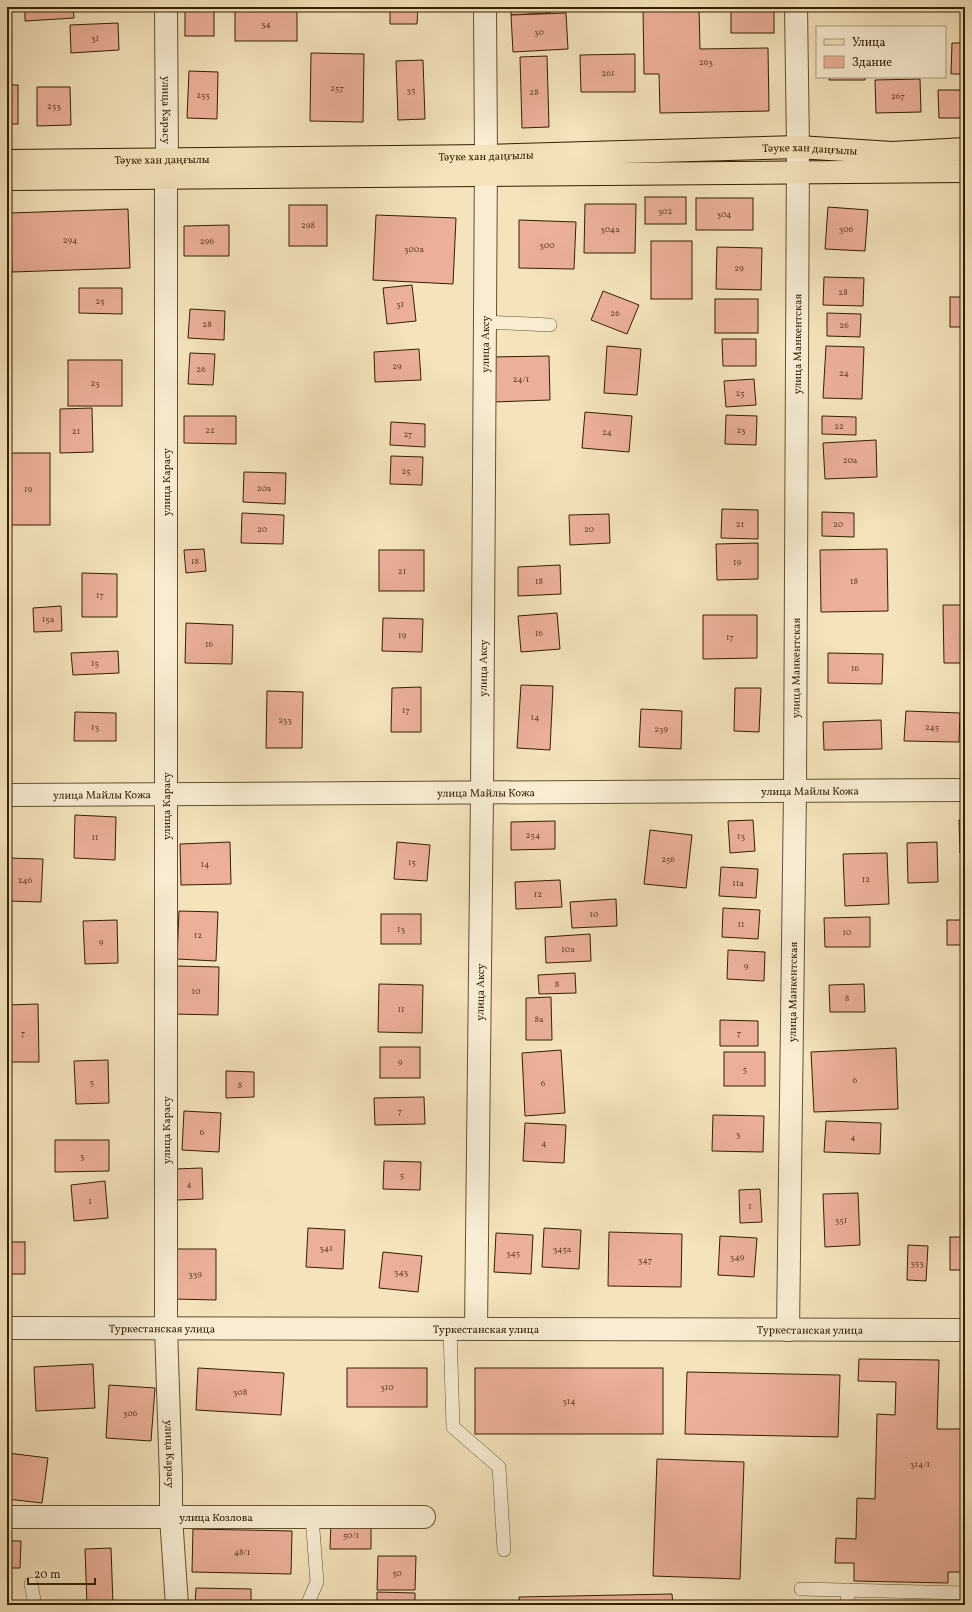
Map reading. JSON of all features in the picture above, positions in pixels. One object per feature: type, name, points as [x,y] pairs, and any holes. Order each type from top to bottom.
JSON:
[{"type":"main road","name":"Тәуке хан даңғылы","points":[[486,165],[798,147],[892,153],[965,149]]},
{"type":"main road","name":"Тәуке хан даңғылы","points":[[7,161],[167,168],[486,165],[798,172],[965,171]]},
{"type":"main road","name":"Тәуке хан даңғылы","points":[[7,179],[167,168]]},
{"type":"street","name":"улица Карасу","points":[[166,7],[166,1328],[171,1517],[177,1605]]},
{"type":"street","name":"улица Аксу","points":[[476,1329],[482,792],[486,165],[485,7]]},
{"type":"street","name":"улица Манкентская","points":[[788,1330],[795,791],[798,172],[796,7]]},
{"type":"street","name":"улица Майлы Кожа","points":[[7,795],[965,790]]},
{"type":"street","name":"Туркестанская улица","points":[[7,1328],[965,1330]]},
{"type":"street","name":"улица Козлова","points":[[7,1517],[424,1517]]},
{"type":"lane","points":[[485,322],[550,325]]},
{"type":"lane","points":[[450,1329],[453,1427],[499,1467],[504,1550]]},
{"type":"lane","points":[[307,1605],[317,1582],[312,1517]]},
{"type":"lane","points":[[31,1584],[35,1605]]},
{"type":"lane","points":[[801,1589],[965,1593]]},
{"type":"lane","points":[[847,1605],[848,1590]]},
{"type":"building","points":[[25,7],[73,7],[74,18],[25,21]]},
{"type":"building","points":[[185,7],[214,7],[214,36],[185,36]]},
{"type":"building","points":[[235,7],[297,7],[297,41],[235,41]]},
{"type":"building","points":[[390,7],[418,7],[417,24],[390,24]]},
{"type":"building","points":[[511,7],[550,7],[550,13],[511,15]]},
{"type":"building","points":[[643,7],[699,7],[700,49],[768,48],[769,111],[660,113],[659,74],[644,74]]},
{"type":"building","points":[[731,7],[774,7],[774,33],[731,33]]},
{"type":"building","points":[[566,13],[568,49],[513,52],[511,15]]},
{"type":"building","points":[[118,23],[119,50],[71,53],[70,25]]},
{"type":"building","points":[[952,43],[965,43],[965,74],[951,74]]},
{"type":"building","points":[[311,53],[364,54],[363,122],[310,121]]},
{"type":"building","points":[[635,54],[635,92],[581,92],[580,55]]},
{"type":"building","points":[[547,56],[549,127],[522,128],[520,57]]},
{"type":"building","points":[[423,60],[425,119],[398,120],[396,61]]},
{"type":"building","points":[[189,71],[218,72],[217,119],[187,118]]},
{"type":"building","points":[[830,78],[865,78],[865,80],[829,80]]},
{"type":"building","points":[[920,79],[921,112],[876,113],[875,80]]},
{"type":"building","points":[[7,85],[18,85],[18,124],[7,124]]},
{"type":"building","points":[[37,87],[70,87],[71,125],[37,126]]},
{"type":"building","points":[[938,90],[965,90],[965,118],[939,118]]},
{"type":"building","points":[[645,197],[686,197],[686,224],[645,224]]},
{"type":"building","points":[[696,198],[753,198],[753,230],[696,230]]},
{"type":"building","points":[[585,204],[636,204],[635,253],[584,253]]},
{"type":"building","points":[[289,205],[327,205],[327,246],[289,246]]},
{"type":"building","points":[[828,207],[868,210],[865,251],[825,249]]},
{"type":"building","points":[[128,209],[130,268],[12,272],[10,213]]},
{"type":"building","points":[[376,215],[456,218],[453,284],[373,280]]},
{"type":"building","points":[[519,220],[576,222],[574,269],[519,268]]},
{"type":"building","points":[[229,225],[229,256],[184,256],[184,226]]},
{"type":"building","points":[[651,241],[692,241],[692,299],[651,299]]},
{"type":"building","points":[[717,247],[762,248],[761,290],[716,289]]},
{"type":"building","points":[[824,277],[864,278],[863,306],[823,305]]},
{"type":"building","points":[[412,285],[416,321],[387,324],[383,288]]},
{"type":"building","points":[[79,288],[122,288],[122,314],[79,313]]},
{"type":"building","points":[[603,291],[639,305],[627,334],[591,320]]},
{"type":"building","points":[[950,297],[965,297],[965,327],[950,327]]},
{"type":"building","points":[[715,299],[758,299],[758,333],[715,333]]},
{"type":"building","points":[[190,309],[225,311],[224,340],[188,338]]},
{"type":"building","points":[[827,313],[861,314],[860,337],[827,336]]},
{"type":"building","points":[[722,339],[756,339],[756,366],[723,366]]},
{"type":"building","points":[[607,346],[641,349],[637,395],[604,393]]},
{"type":"building","points":[[826,346],[864,347],[862,399],[823,398]]},
{"type":"building","points":[[419,349],[421,380],[375,382],[374,352]]},
{"type":"building","points":[[190,353],[215,354],[213,385],[188,384]]},
{"type":"building","points":[[549,356],[550,400],[493,402],[492,357]]},
{"type":"building","points":[[68,360],[122,360],[122,406],[68,406]]},
{"type":"building","points":[[754,379],[756,405],[726,407],[724,381]]},
{"type":"building","points":[[92,408],[93,452],[60,453],[60,409]]},
{"type":"building","points":[[585,412],[632,416],[629,452],[582,448]]},
{"type":"building","points":[[726,415],[757,416],[756,445],[725,444]]},
{"type":"building","points":[[184,416],[236,416],[236,444],[184,443]]},
{"type":"building","points":[[822,416],[856,417],[856,435],[822,434]]},
{"type":"building","points":[[391,422],[425,424],[425,447],[390,445]]},
{"type":"building","points":[[876,440],[877,477],[825,479],[823,443]]},
{"type":"building","points":[[7,453],[50,453],[50,525],[7,525]]},
{"type":"building","points":[[391,456],[423,457],[422,485],[390,484]]},
{"type":"building","points":[[244,472],[286,473],[285,504],[243,502]]},
{"type":"building","points":[[722,509],[758,510],[758,539],[721,538]]},
{"type":"building","points":[[822,512],[854,513],[854,537],[822,536]]},
{"type":"building","points":[[242,513],[284,515],[283,544],[241,543]]},
{"type":"building","points":[[609,514],[610,543],[570,545],[569,515]]},
{"type":"building","points":[[758,543],[758,579],[717,580],[716,544]]},
{"type":"building","points":[[204,549],[206,571],[186,573],[184,550]]},
{"type":"building","points":[[887,549],[888,611],[821,612],[820,550]]},
{"type":"building","points":[[379,550],[424,550],[424,591],[379,591]]},
{"type":"building","points":[[560,565],[561,594],[518,596],[518,567]]},
{"type":"building","points":[[82,573],[117,574],[117,617],[82,617]]},
{"type":"building","points":[[943,605],[965,605],[965,663],[944,663]]},
{"type":"building","points":[[61,606],[62,631],[34,632],[33,608]]},
{"type":"building","points":[[557,613],[560,649],[521,652],[518,616]]},
{"type":"building","points":[[703,615],[757,615],[757,658],[703,659]]},
{"type":"building","points":[[383,618],[423,619],[422,652],[382,651]]},
{"type":"building","points":[[186,623],[233,625],[232,664],[185,663]]},
{"type":"building","points":[[118,651],[119,673],[73,675],[71,653]]},
{"type":"building","points":[[828,653],[883,654],[882,684],[828,683]]},
{"type":"building","points":[[521,685],[553,686],[550,750],[517,748]]},
{"type":"building","points":[[421,687],[421,732],[391,732],[392,688]]},
{"type":"building","points":[[735,688],[761,688],[759,732],[734,731]]},
{"type":"building","points":[[267,691],[303,692],[302,748],[266,748]]},
{"type":"building","points":[[641,709],[682,711],[681,749],[639,747]]},
{"type":"building","points":[[906,711],[960,713],[959,742],[904,741]]},
{"type":"building","points":[[75,712],[116,713],[116,741],[74,741]]},
{"type":"building","points":[[881,720],[882,749],[824,750],[823,722]]},
{"type":"building","points":[[75,815],[116,817],[115,860],[74,858]]},
{"type":"building","points":[[753,820],[755,851],[730,853],[728,821]]},
{"type":"building","points":[[959,820],[965,820],[965,853],[960,853]]},
{"type":"building","points":[[555,821],[555,849],[511,850],[511,822]]},
{"type":"building","points":[[650,830],[692,835],[686,888],[644,884]]},
{"type":"building","points":[[230,842],[231,884],[181,885],[180,844]]},
{"type":"building","points":[[397,842],[430,845],[427,881],[394,879]]},
{"type":"building","points":[[937,842],[938,882],[908,883],[907,843]]},
{"type":"building","points":[[887,853],[889,904],[845,906],[843,854]]},
{"type":"building","points":[[7,858],[43,859],[41,902],[7,901]]},
{"type":"building","points":[[721,867],[758,869],[756,898],[719,896]]},
{"type":"building","points":[[560,880],[562,907],[516,909],[515,882]]},
{"type":"building","points":[[616,899],[617,926],[572,928],[570,902]]},
{"type":"building","points":[[723,908],[760,910],[758,939],[722,937]]},
{"type":"building","points":[[179,911],[218,912],[216,961],[177,959]]},
{"type":"building","points":[[381,914],[421,914],[421,944],[381,944]]},
{"type":"building","points":[[870,917],[870,947],[825,947],[824,918]]},
{"type":"building","points":[[117,920],[118,963],[85,964],[83,921]]},
{"type":"building","points":[[947,920],[965,920],[965,945],[947,945]]},
{"type":"building","points":[[590,934],[591,961],[546,963],[545,937]]},
{"type":"building","points":[[728,950],[765,952],[764,981],[727,979]]},
{"type":"building","points":[[175,966],[219,967],[218,1015],[174,1014]]},
{"type":"building","points":[[575,973],[576,993],[539,994],[538,975]]},
{"type":"building","points":[[379,984],[423,985],[422,1033],[378,1032]]},
{"type":"building","points":[[864,984],[865,1012],[830,1012],[829,985]]},
{"type":"building","points":[[551,997],[552,1040],[526,1040],[526,998]]},
{"type":"building","points":[[38,1004],[39,1062],[7,1062],[7,1005]]},
{"type":"building","points":[[720,1020],[758,1021],[758,1046],[720,1046]]},
{"type":"building","points":[[380,1047],[420,1047],[420,1078],[380,1078]]},
{"type":"building","points":[[896,1048],[898,1109],[814,1112],[811,1052]]},
{"type":"building","points":[[561,1050],[565,1113],[525,1116],[522,1053]]},
{"type":"building","points":[[724,1052],[765,1052],[765,1086],[724,1086]]},
{"type":"building","points":[[108,1060],[109,1103],[76,1104],[74,1061]]},
{"type":"building","points":[[226,1071],[254,1072],[254,1097],[226,1098]]},
{"type":"building","points":[[424,1097],[425,1124],[375,1125],[374,1098]]},
{"type":"building","points":[[184,1111],[221,1113],[219,1152],[182,1150]]},
{"type":"building","points":[[713,1115],[764,1116],[763,1152],[712,1151]]},
{"type":"building","points":[[826,1121],[881,1123],[880,1154],[824,1152]]},
{"type":"building","points":[[525,1123],[566,1125],[564,1163],[523,1161]]},
{"type":"building","points":[[55,1140],[109,1140],[109,1171],[55,1172]]},
{"type":"building","points":[[384,1161],[421,1162],[420,1190],[383,1189]]},
{"type":"building","points":[[202,1168],[203,1199],[176,1200],[175,1169]]},
{"type":"building","points":[[105,1181],[108,1218],[74,1221],[71,1185]]},
{"type":"building","points":[[760,1189],[762,1222],[740,1223],[739,1190]]},
{"type":"building","points":[[858,1193],[860,1245],[825,1247],[823,1194]]},
{"type":"building","points":[[308,1228],[345,1230],[343,1269],[306,1267]]},
{"type":"building","points":[[544,1228],[581,1230],[579,1269],[542,1267]]},
{"type":"building","points":[[609,1232],[682,1234],[681,1287],[608,1286]]},
{"type":"building","points":[[496,1233],[533,1235],[531,1274],[494,1272]]},
{"type":"building","points":[[720,1236],[757,1238],[754,1277],[718,1275]]},
{"type":"building","points":[[950,1237],[965,1237],[965,1270],[950,1270]]},
{"type":"building","points":[[7,1242],[25,1242],[25,1274],[7,1274]]},
{"type":"building","points":[[908,1245],[928,1246],[926,1281],[907,1280]]},
{"type":"building","points":[[175,1249],[216,1249],[216,1300],[174,1299]]},
{"type":"building","points":[[383,1252],[422,1256],[418,1292],[379,1288]]},
{"type":"building","points":[[859,1359],[939,1360],[937,1429],[965,1429],[965,1572],[948,1572],[948,1583],[854,1581],[854,1563],[835,1563],[836,1538],[856,1539],[857,1498],[875,1499],[877,1414],[895,1415],[896,1382],[858,1381]]},
{"type":"building","points":[[93,1364],[95,1408],[36,1411],[34,1367]]},
{"type":"building","points":[[198,1368],[284,1373],[281,1415],[196,1410]]},
{"type":"building","points":[[347,1368],[427,1368],[427,1407],[347,1407]]},
{"type":"building","points":[[475,1368],[663,1368],[663,1434],[475,1434]]},
{"type":"building","points":[[687,1372],[840,1375],[838,1437],[685,1434]]},
{"type":"building","points":[[109,1385],[155,1388],[151,1441],[106,1438]]},
{"type":"building","points":[[8,1453],[48,1458],[42,1503],[7,1499]]},
{"type":"building","points":[[657,1459],[744,1462],[740,1579],[653,1576]]},
{"type":"building","points":[[331,1522],[371,1522],[371,1549],[330,1549]]},
{"type":"building","points":[[193,1529],[292,1531],[291,1574],[192,1572]]},
{"type":"building","points":[[7,1541],[21,1541],[20,1568],[7,1568]]},
{"type":"building","points":[[111,1548],[113,1605],[87,1605],[85,1549]]},
{"type":"building","points":[[378,1556],[416,1556],[415,1590],[377,1590]]},
{"type":"building","points":[[196,1588],[251,1589],[251,1605],[195,1605]]},
{"type":"building","points":[[377,1592],[415,1593],[415,1605],[377,1605]]},
{"type":"building","points":[[672,1594],[673,1605],[520,1605],[519,1597]]}]
